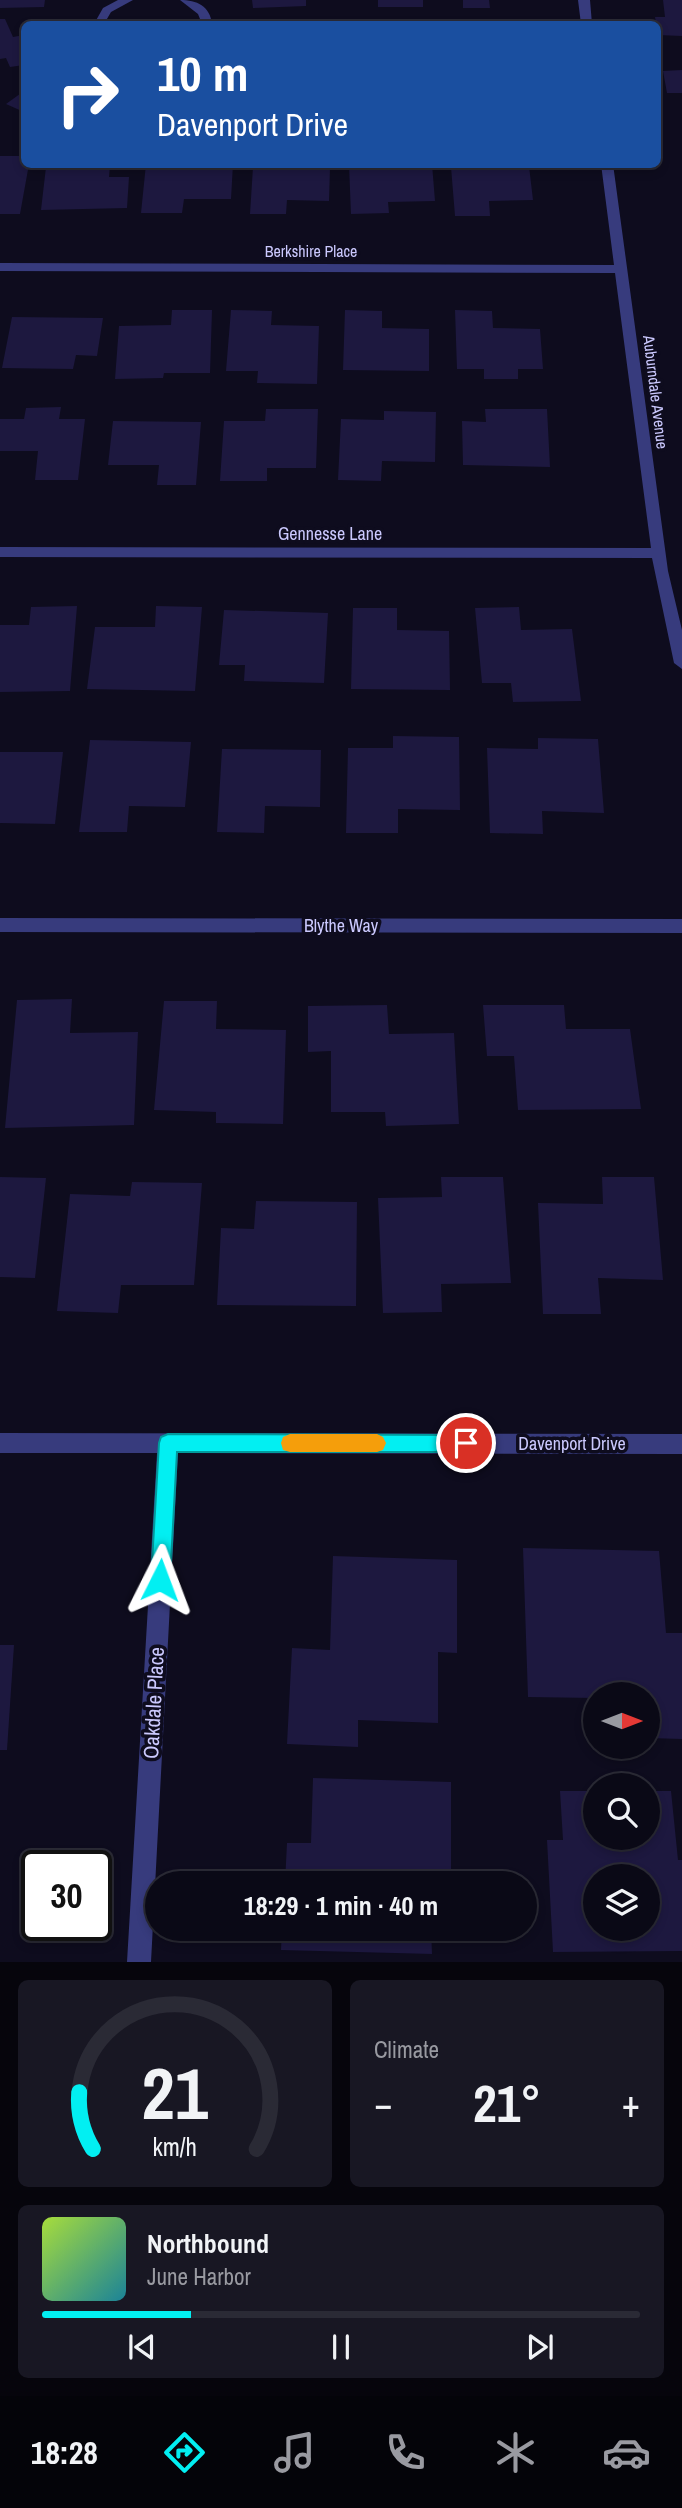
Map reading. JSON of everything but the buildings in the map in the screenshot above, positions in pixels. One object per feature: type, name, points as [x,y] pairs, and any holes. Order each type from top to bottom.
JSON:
[{"type":"street","points":[[101,21],[107,10],[127,0]]},
{"type":"street","points":[[186,0],[199,7],[207,16],[207,21]]},
{"type":"street","points":[[584,0],[587,21]]},
{"type":"street","name":"Auburndale Avenue","points":[[608,168],[659,553],[682,663]]},
{"type":"street","name":"Berkshire Place","points":[[0,267],[622,269]]},
{"type":"street","name":"Gennesse Lane","points":[[0,552],[659,553]]},
{"type":"street","name":"Blythe Way","points":[[0,925],[682,926]]},
{"type":"street","name":"Davenport Drive","points":[[0,1443],[682,1444]]},
{"type":"street","name":"Oakdale Place","points":[[139,1962],[168,1443]]},
{"type":"slow traffic","points":[[290,1443],[377,1443]]},
{"type":"route","points":[[160,1580],[168,1443],[466,1443]]}]
